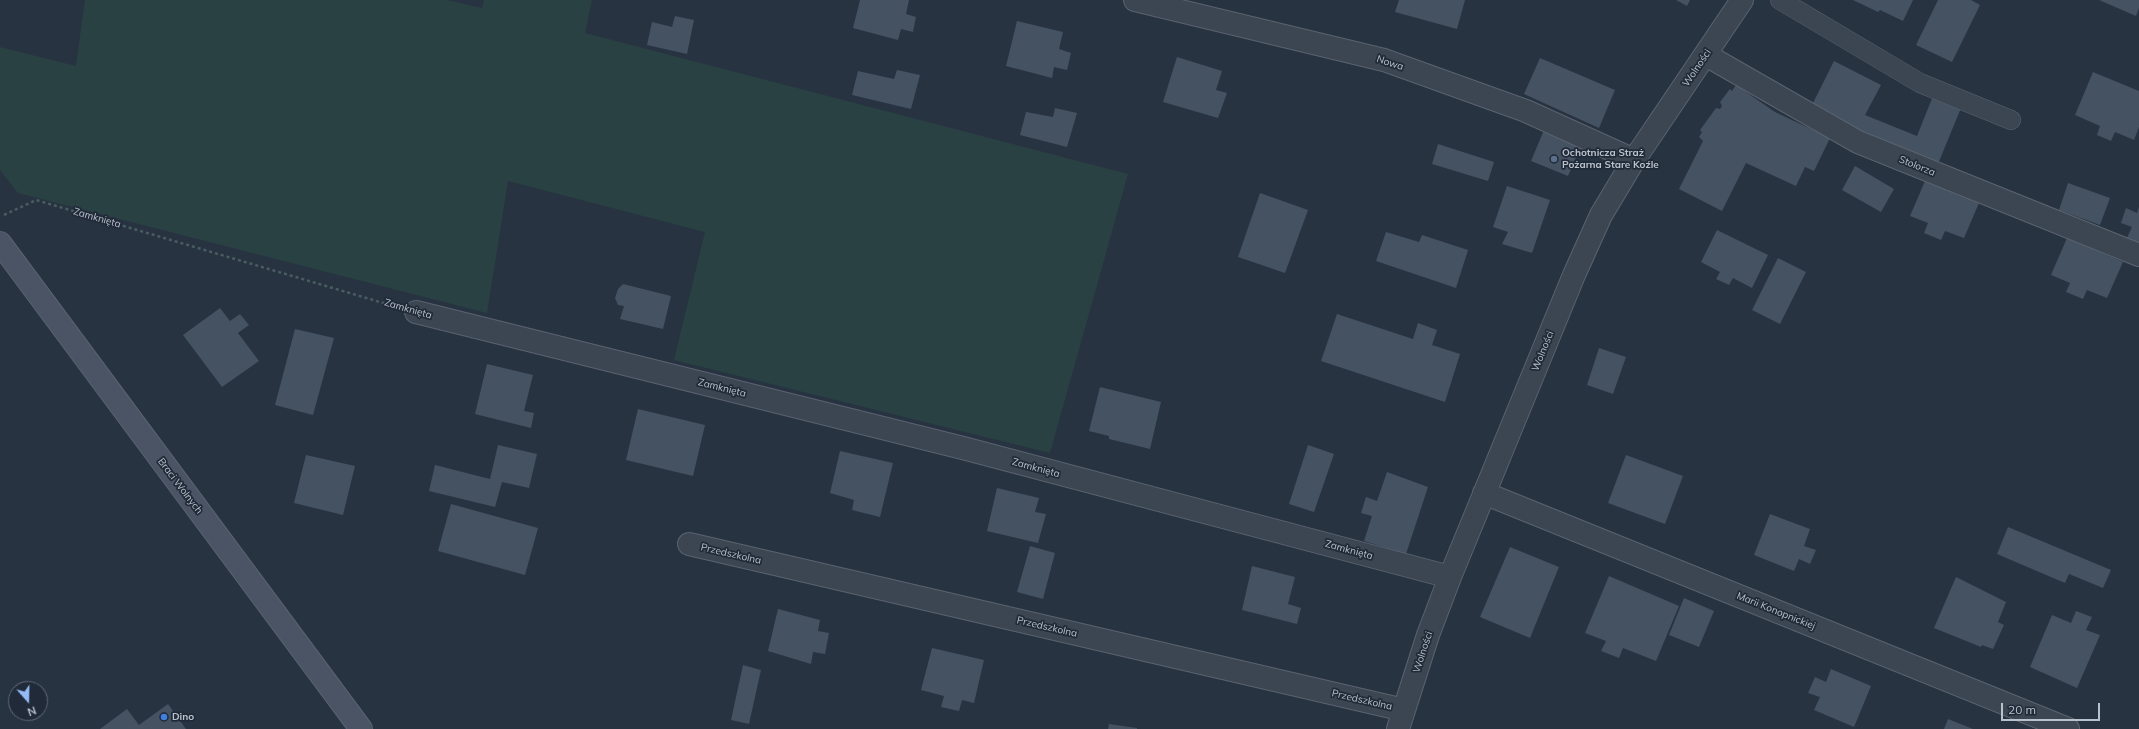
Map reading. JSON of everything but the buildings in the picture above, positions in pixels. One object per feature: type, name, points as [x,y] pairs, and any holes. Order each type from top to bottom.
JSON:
[{"type":"main road","name":"Braci Wolnych","points":[[0,243],[361,729]]},
{"type":"street","name":"Nowa","points":[[1135,0],[1384,60],[1526,111],[1634,160]]},
{"type":"street","name":"Wolności","points":[[1401,719],[1428,635],[1450,577],[1574,275],[1601,215],[1634,160],[1742,0]]},
{"type":"street","name":"Stolorza","points":[[1706,55],[1858,142],[2139,255]]},
{"type":"street","name":"Zamknięta","points":[[416,312],[963,448],[1450,577]]},
{"type":"street","name":"Marii Konopnickiej","points":[[1484,493],[2068,729]]},
{"type":"street","name":"Przedszkolna","points":[[689,544],[1401,719]]},
{"type":"lane","points":[[1780,0],[1920,83],[2011,120]]},
{"type":"path","name":"Zamknięta","points":[[0,218],[7,212],[36,200],[416,312]]},
{"type":"green space","points":[[85,0],[447,0],[482,8],[484,0],[592,0],[585,33],[1128,174],[1050,453],[674,360],[705,232],[508,181],[487,313],[18,193],[0,170],[0,47],[76,66]]},
{"type":"place","name":"Ochotnicza Straż Pożarna Stare Koźle","points":[[1554,159]]},
{"type":"place","name":"Dino","points":[[164,717]]}]
